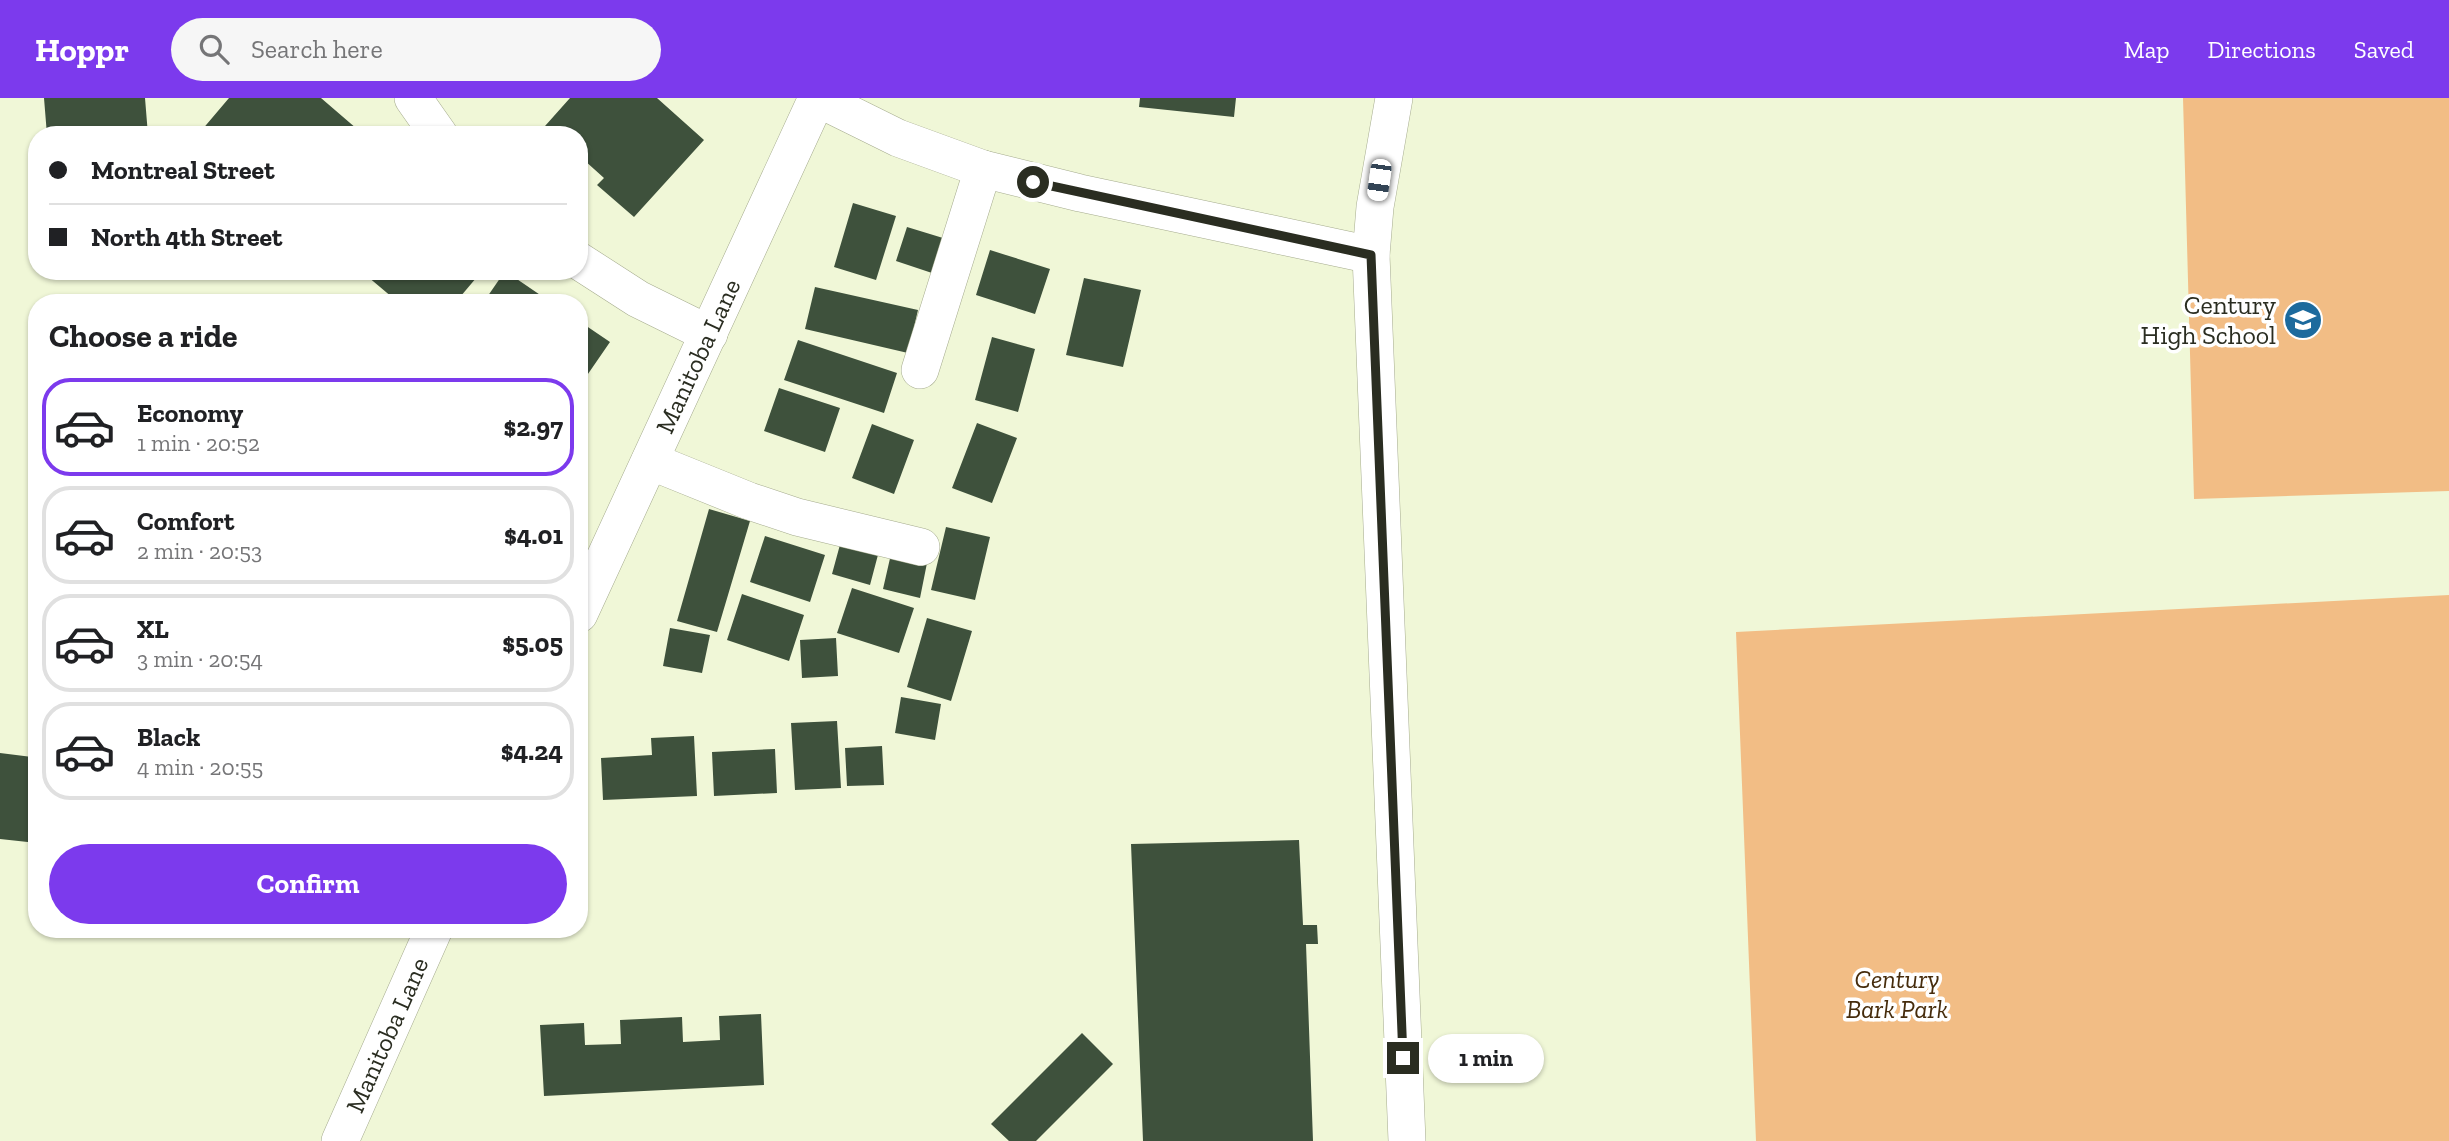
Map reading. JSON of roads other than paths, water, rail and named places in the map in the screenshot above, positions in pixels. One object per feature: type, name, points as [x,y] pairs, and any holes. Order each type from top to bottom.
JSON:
[{"type":"street","points":[[413,98],[433,126]]},
{"type":"street","points":[[817,98],[898,138],[983,169],[1080,193],[1371,255]]},
{"type":"street","name":"Manitoba Lane","points":[[588,595],[817,98]]},
{"type":"street","points":[[1394,98],[1379,180],[1371,255],[1406,1141]]},
{"type":"street","points":[[920,370],[983,169]]},
{"type":"street","points":[[588,267],[638,299],[709,334]]},
{"type":"street","points":[[650,461],[749,501],[797,517],[921,547]]},
{"type":"street","name":"Manitoba Lane","points":[[340,1141],[430,938]]},
{"type":"place","name":"Century High School","points":[[2303,320]]},
{"type":"park label","name":"Century Bark Park","points":[[1897,994]]}]
